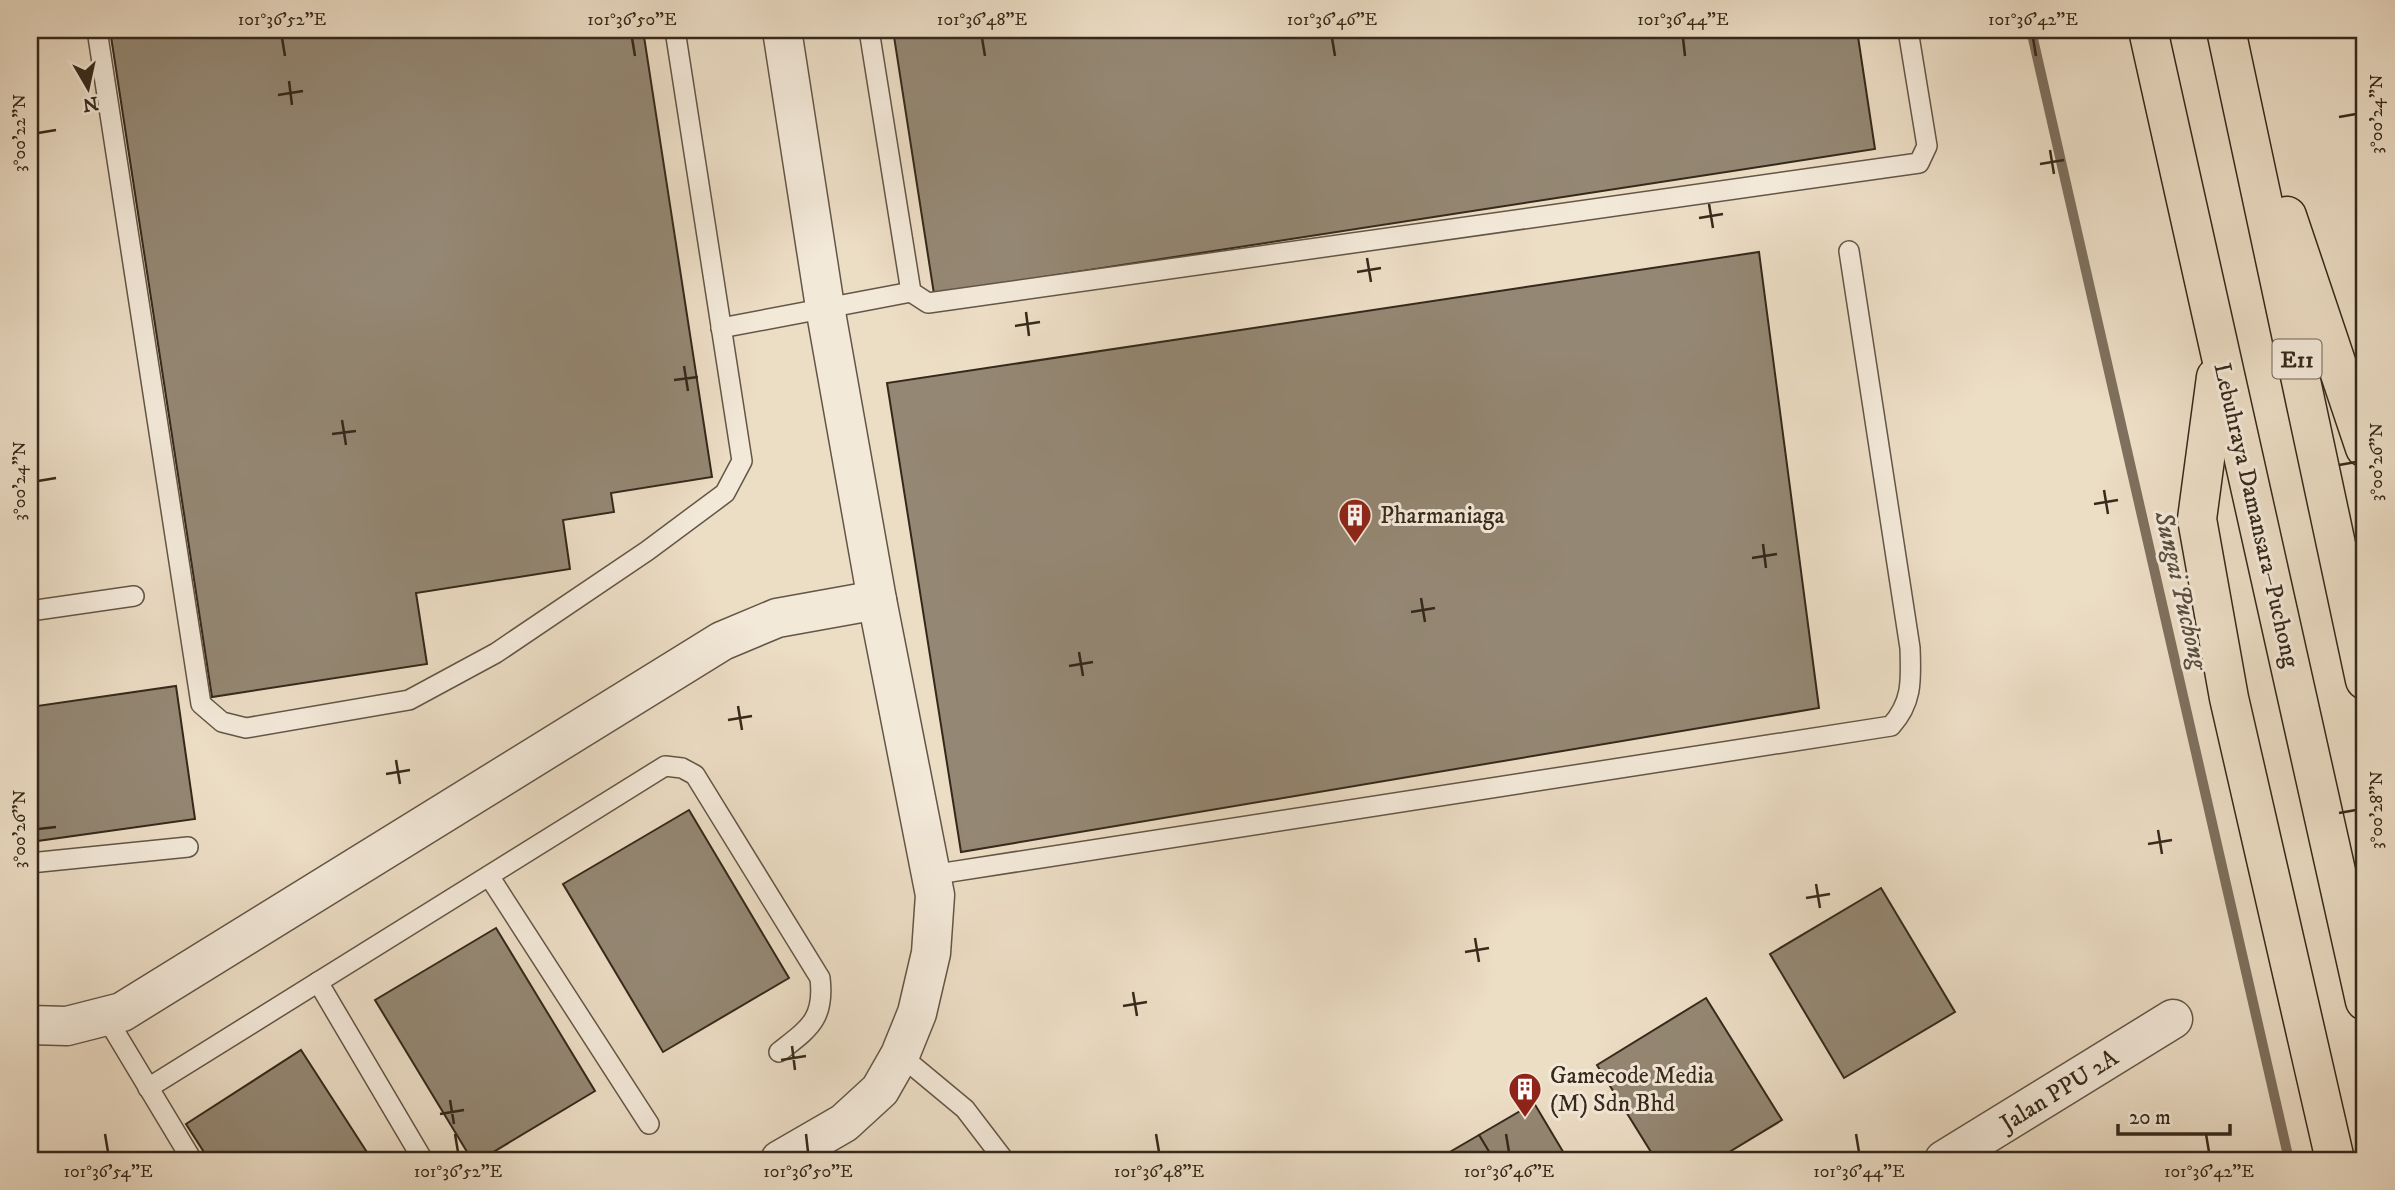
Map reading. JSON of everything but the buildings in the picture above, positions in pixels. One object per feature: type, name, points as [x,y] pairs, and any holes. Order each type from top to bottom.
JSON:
[{"type":"highway","name":"Lebuhraya Damansara–Puchong","points":[[2148,30],[2365,1000]]},
{"type":"highway","points":[[2227,34],[2365,448]]},
{"type":"highway","name":"E11","points":[[2227,34],[2365,680]]},
{"type":"highway","points":[[2220,351],[2197,519],[2229,698],[2335,1160]]},
{"type":"street","points":[[780,1160],[844,1123],[880,1090],[900,1055],[917,1013],[931,953],[935,895],[877,600],[825,307],[782,30]]},
{"type":"street","points":[[30,1025],[67,1026],[122,1012],[204,964],[722,641],[777,618],[877,600]]},
{"type":"street","name":"Jalan PPU 2A","points":[[1944,1160],[2173,1019]]},
{"type":"lane","points":[[97,30],[201,704],[222,722],[246,728],[409,700],[495,653],[647,551],[725,494],[742,461],[675,30]]},
{"type":"lane","points":[[869,30],[911,292]]},
{"type":"lane","points":[[721,328],[911,292],[928,303],[1919,163],[1927,146],[1908,30]]},
{"type":"lane","points":[[932,874],[1891,726],[1903,713],[1909,697],[1910,648],[1849,251]]},
{"type":"lane","points":[[30,611],[134,596]]},
{"type":"lane","points":[[148,1088],[665,766],[682,768],[695,775],[820,978],[822,993],[812,1026],[779,1052]]},
{"type":"lane","points":[[30,863],[188,847]]},
{"type":"lane","points":[[489,876],[649,1124]]},
{"type":"lane","points":[[318,982],[424,1160]]},
{"type":"lane","points":[[106,1017],[192,1160]]},
{"type":"lane","points":[[900,1055],[965,1109],[1004,1160]]},
{"type":"waterway","name":"Sungai Puchong","points":[[2031,30],[2289,1160]]},
{"type":"place","name":"Pharmaniaga","points":[[1355,545]]},
{"type":"place","name":"Gamecode Media (M) Sdn Bhd","points":[[1525,1119]]}]
